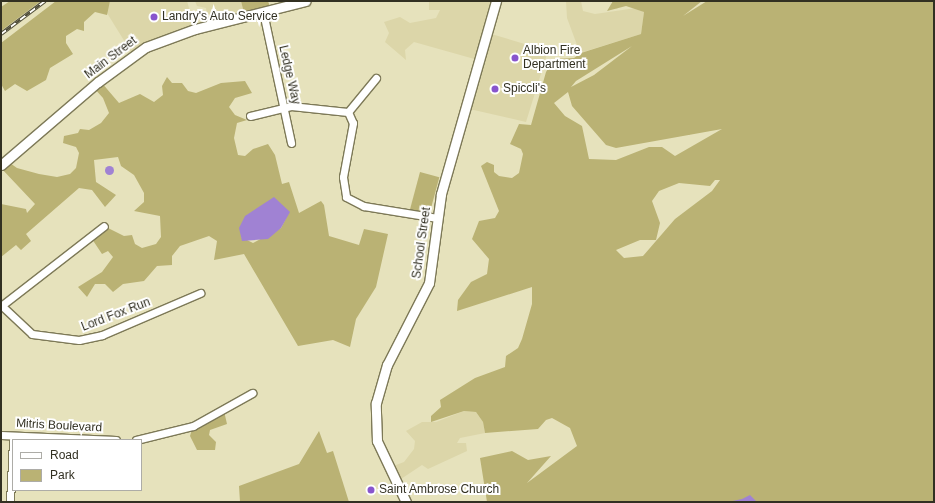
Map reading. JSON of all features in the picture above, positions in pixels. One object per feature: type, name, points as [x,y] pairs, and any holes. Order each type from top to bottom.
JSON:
[{"type":"street","name":"Main Street","points":[[1,165],[98,82],[146,47],[177,34],[306,1]]},
{"type":"street","name":"School Street","points":[[406,502],[377,441],[376,403],[387,365],[428,287],[437,218],[496,1]]},
{"type":"street","name":"Ledge Way","points":[[263,12],[286,106],[291,142]]},
{"type":"street","points":[[348,112],[376,78]]},
{"type":"street","points":[[250,116],[286,106],[321,106],[348,112]]},
{"type":"street","points":[[348,112],[353,123],[343,177],[346,197],[364,206],[437,218]]},
{"type":"street","points":[[1,306],[104,226]]},
{"type":"street","name":"Lord Fox Run","points":[[1,306],[32,334],[78,340],[102,335],[200,293]]},
{"type":"street","points":[[140,439],[193,426],[252,393]]},
{"type":"street","name":"Mitris Boulevard","points":[[1,435],[13,439]]},
{"type":"street","points":[[10,502],[12,460]]},
{"type":"shaded area","points":[[106,1],[187,1],[195,29],[133,55],[102,5]]},
{"type":"shaded area","points":[[195,1],[241,1],[245,17],[208,25],[206,8],[197,6]]},
{"type":"shaded area","points":[[429,1],[496,1],[488,33],[548,51],[526,122],[465,108],[478,60],[414,42],[405,50],[406,60],[385,42],[389,33],[384,22],[400,17],[410,23],[436,18],[440,10],[429,10]]},
{"type":"shaded area","points":[[566,1],[581,1],[583,11],[595,14],[636,8],[644,12],[641,34],[580,53],[567,18]]},
{"type":"shaded area","points":[[109,165],[114,170],[109,175],[104,170]]},
{"type":"shaded area","points":[[274,197],[290,212],[281,228],[268,239],[242,241],[239,228],[245,216]]},
{"type":"shaded area","points":[[464,411],[476,412],[483,422],[485,433],[460,438],[457,443],[466,443],[467,451],[428,469],[422,465],[395,483],[388,468],[404,462],[414,449],[415,441],[406,431],[422,422],[436,422]]},
{"type":"shaded area","points":[[750,495],[757,502],[728,502],[742,499]]},
{"type":"green space","points":[[10,1],[41,1],[1,31],[1,7]]},
{"type":"green space","points":[[56,1],[110,1],[107,15],[95,12],[84,22],[84,31],[77,29],[66,36],[66,43],[73,54],[50,68],[46,80],[27,91],[15,84],[5,91],[1,84],[1,43]]},
{"type":"green space","points":[[241,1],[268,1],[271,10],[245,17]]},
{"type":"green space","points":[[613,1],[702,1],[683,16],[707,1],[934,1],[934,502],[487,502],[480,458],[512,451],[528,460],[551,456],[527,483],[577,446],[570,428],[552,418],[546,420],[538,429],[485,433],[483,422],[476,412],[464,411],[431,422],[431,416],[441,407],[440,400],[475,378],[505,367],[506,356],[518,348],[522,339],[532,304],[532,287],[457,311],[458,300],[471,282],[487,274],[489,259],[472,239],[479,221],[495,218],[499,211],[481,166],[487,162],[494,165],[494,172],[499,176],[512,178],[519,173],[523,154],[521,149],[510,144],[519,124],[531,125],[546,72],[554,59],[574,58],[581,53],[641,34],[644,12],[626,6],[607,11]],"holes":[[[632,46],[594,75],[571,87],[576,81]],[[568,92],[572,106],[606,145],[616,148],[722,129],[675,156],[662,147],[649,147],[616,160],[589,159],[582,126],[565,116],[554,103]],[[715,180],[720,180],[712,191],[675,219],[643,256],[624,258],[616,250],[640,240],[656,240],[660,223],[652,201],[659,191],[679,183],[710,186]]]},
{"type":"green space","points":[[167,77],[172,83],[182,83],[188,91],[196,93],[221,83],[245,81],[252,93],[235,98],[229,107],[235,115],[247,120],[237,123],[234,138],[238,155],[245,156],[253,149],[268,144],[275,155],[282,184],[289,182],[299,213],[321,201],[324,205],[329,236],[359,245],[364,229],[388,234],[376,287],[356,319],[350,347],[333,340],[298,346],[244,254],[214,260],[217,241],[209,236],[180,246],[172,256],[172,265],[157,266],[144,281],[123,284],[113,292],[105,284],[95,284],[87,297],[78,287],[102,272],[113,257],[108,251],[102,254],[92,239],[108,228],[124,236],[132,235],[135,244],[142,248],[156,244],[161,237],[160,216],[134,211],[144,202],[144,193],[134,175],[121,166],[118,157],[94,160],[96,182],[116,195],[105,207],[92,190],[79,188],[26,234],[31,241],[21,250],[16,245],[1,257],[1,204],[26,209],[27,213],[35,204],[1,168],[7,161],[17,168],[39,174],[57,177],[70,174],[76,168],[79,153],[76,147],[63,143],[64,136],[78,133],[80,129],[89,130],[101,123],[109,113],[103,98],[94,88],[101,82],[119,103],[140,94],[154,102],[163,95],[162,86]],"holes":[[[286,218],[281,228],[253,243],[241,237]]]},
{"type":"green space","points":[[420,172],[439,177],[429,215],[410,210]]},
{"type":"green space","points":[[224,411],[227,424],[210,430],[209,435],[216,442],[215,450],[197,450],[190,436],[193,426]]},
{"type":"green space","points":[[319,431],[327,453],[333,451],[349,502],[240,502],[239,486],[299,464]]},
{"type":"railway","points":[[1,34],[45,1]]},
{"type":"place","name":"Landry's Auto Service","points":[[154,17]]},
{"type":"place","name":"Albion Fire Department","points":[[515,58]]},
{"type":"place","name":"Spiccli's","points":[[495,89]]},
{"type":"place","name":"Saint Ambrose Church","points":[[371,490]]}]
